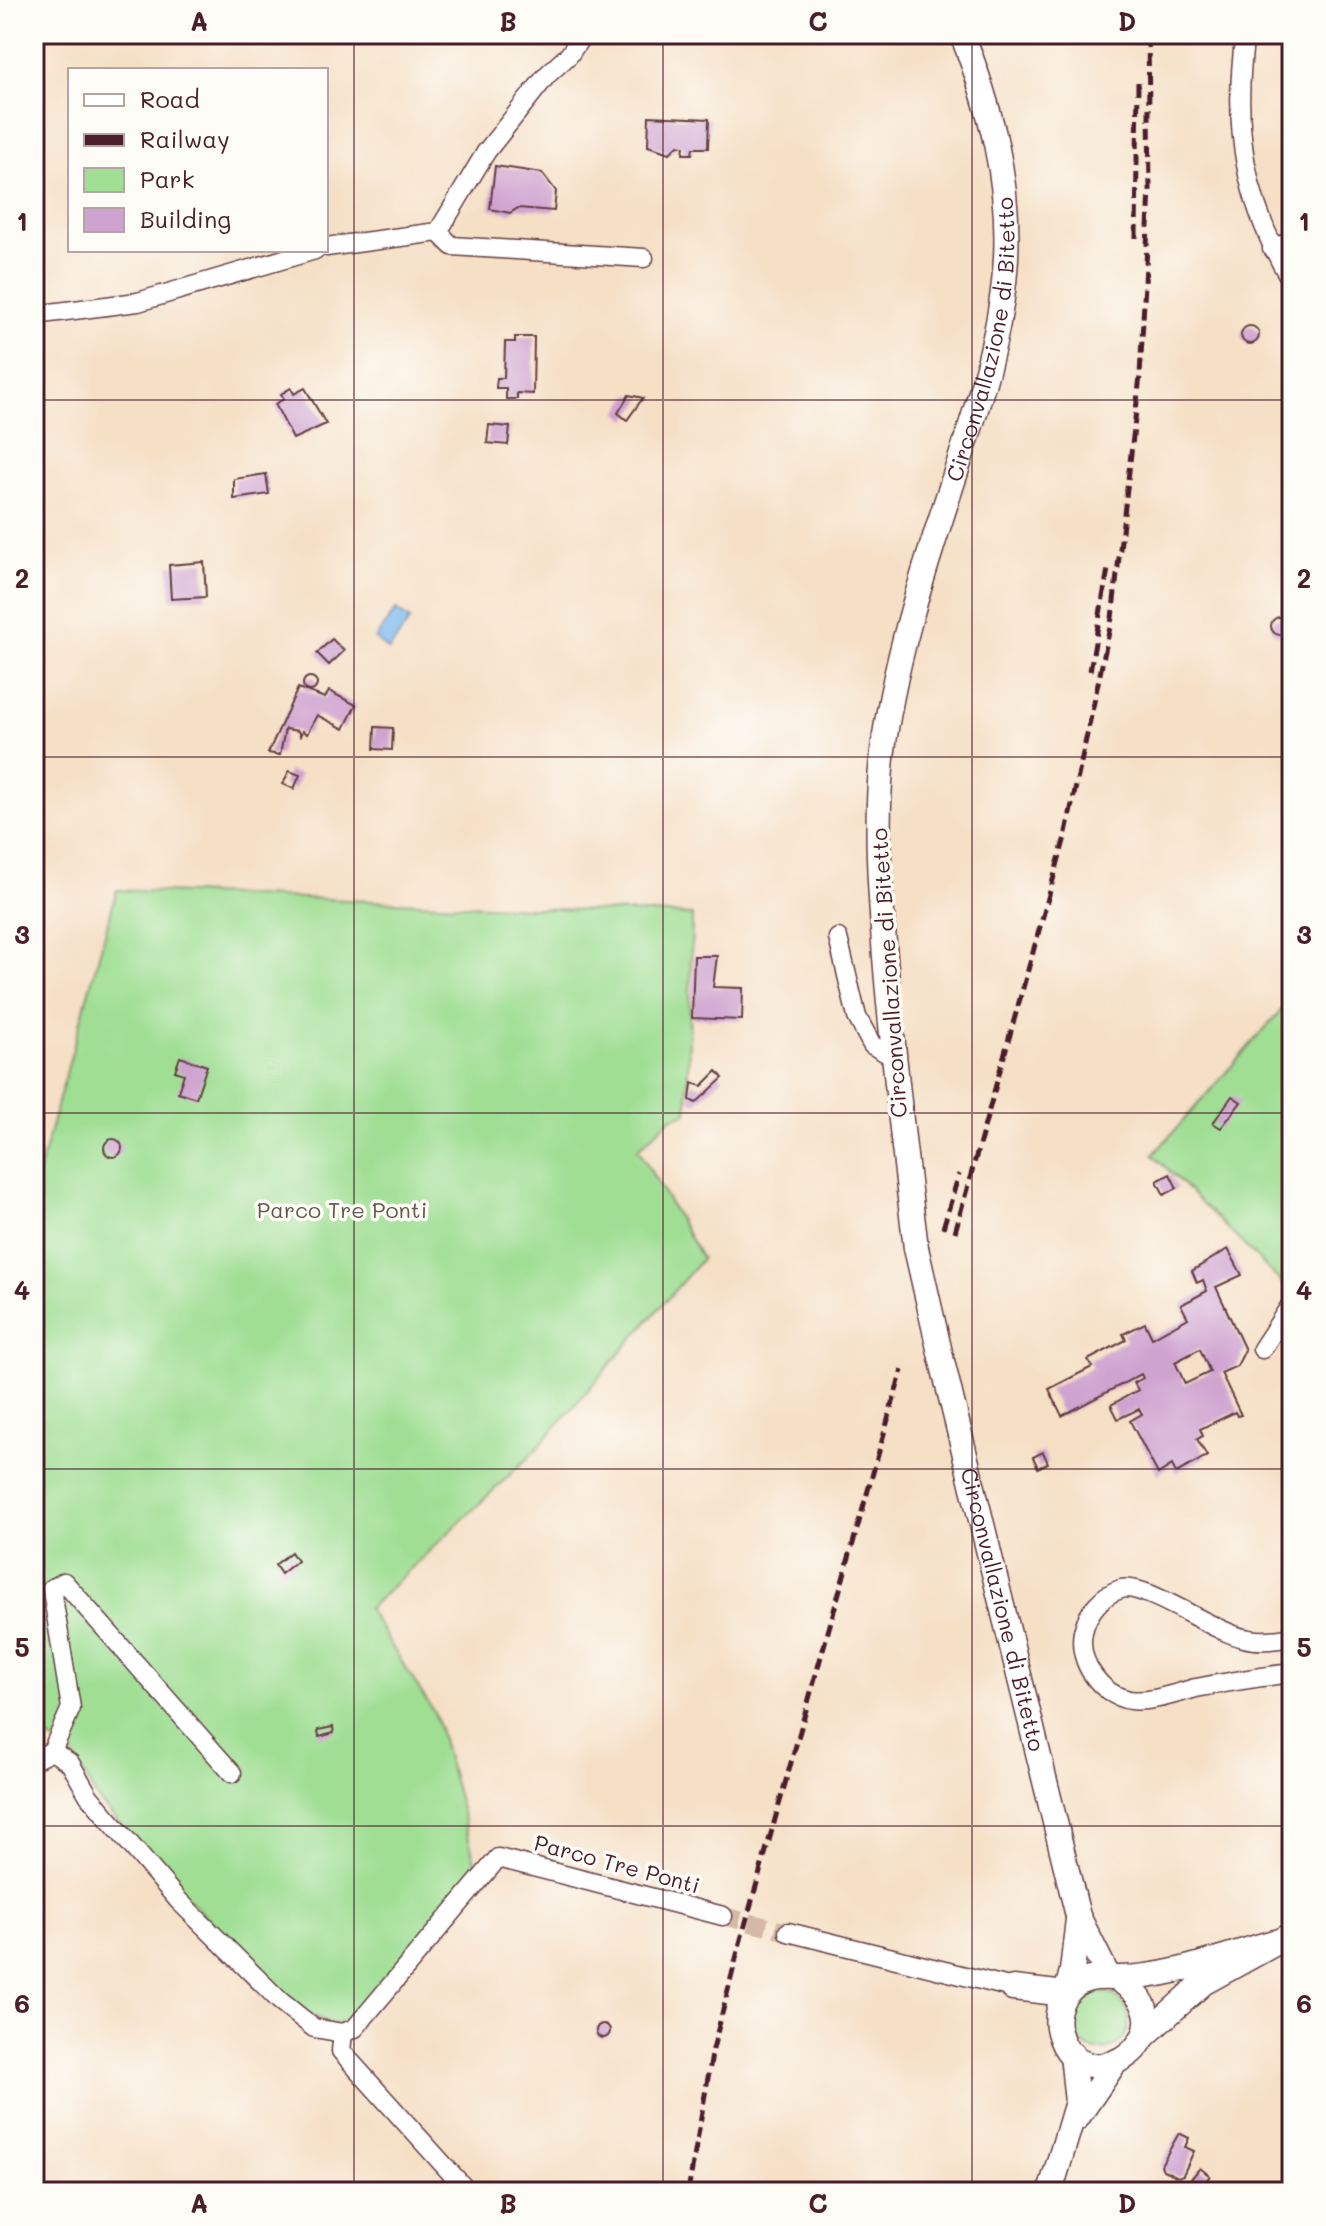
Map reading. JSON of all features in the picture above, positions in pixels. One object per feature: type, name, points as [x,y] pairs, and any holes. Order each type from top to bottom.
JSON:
[{"type":"main road","name":"Circonvallazione di Bitetto","points":[[962,34],[996,139],[1005,196],[1006,257],[998,323],[984,389],[922,580],[895,684],[882,756],[877,829],[893,1057],[916,1248],[1078,1916]]},
{"type":"main road","points":[[1078,1916],[1113,1978],[1132,1987],[1142,2001],[1147,2018],[1145,2035]]},
{"type":"main road","points":[[1050,2192],[1071,2127],[1077,2078],[1072,2054],[1058,2029],[1074,1958],[1078,1916]]},
{"type":"main road","points":[[1062,2004],[1093,1977],[1113,1978],[1191,1967],[1283,1938]]},
{"type":"main road","points":[[1071,2127],[1114,2064],[1138,2048],[1145,2035],[1203,1983],[1283,1938]]},
{"type":"main road","points":[[1013,1988],[1062,2004]]},
{"type":"main road","points":[[1072,2054],[1085,2062],[1114,2064]]},
{"type":"street","points":[[438,232],[486,152],[547,75],[569,55],[583,34]]},
{"type":"street","points":[[1245,34],[1239,112],[1243,150],[1254,203],[1272,249],[1292,282]]},
{"type":"street","points":[[328,247],[438,232]]},
{"type":"street","points":[[438,232],[452,246],[644,258]]},
{"type":"street","points":[[1272,249],[1292,241]]},
{"type":"street","points":[[34,315],[138,302],[308,252]]},
{"type":"street","points":[[838,938],[857,1017],[872,1045],[893,1057]]},
{"type":"street","points":[[1262,1349],[1292,1303]]},
{"type":"street","points":[[34,1760],[52,1751],[71,1708],[52,1588],[64,1582],[232,1773]]},
{"type":"street","points":[[1292,1637],[1245,1639],[1207,1626],[1144,1592],[1124,1588],[1103,1598],[1087,1617],[1082,1637],[1087,1664],[1099,1685],[1114,1696],[1133,1701],[1241,1679],[1292,1673]]},
{"type":"street","points":[[52,1751],[70,1763],[89,1796],[114,1827],[204,1929],[299,2018],[314,2028],[343,2033],[341,2051],[468,2192]]},
{"type":"street","name":"Parco Tre Ponti","points":[[343,2033],[355,2028],[498,1858],[723,1916]]},
{"type":"street","points":[[788,1932],[1013,1988]]},
{"type":"green space","name":"Parco Tre Ponti","points":[[117,890],[692,915],[687,1113],[671,1118],[638,1149],[702,1259],[534,1452],[368,1609],[435,1714],[478,1872],[355,2018],[334,2025],[303,2011],[189,1900],[97,1799],[72,1753],[48,1737],[34,1704],[34,1189]]},
{"type":"green space","points":[[1291,999],[1292,1267],[1282,1283],[1153,1155]]},
{"type":"green space","points":[[1100,1992],[1111,1994],[1120,2001],[1127,2010],[1127,2032],[1120,2041],[1111,2048],[1100,2050],[1089,2048],[1080,2041],[1073,2032],[1071,2021],[1073,2010],[1080,2001],[1089,1994]]},
{"type":"water","points":[[396,610],[410,620],[389,650],[375,639]]},
{"type":"building","points":[[649,116],[709,119],[708,148],[693,148],[692,154],[683,154],[684,146],[678,145],[670,153],[648,146]]},
{"type":"building","points":[[495,166],[542,173],[556,191],[554,211],[518,208],[510,213],[490,209]]},
{"type":"building","points":[[1246,326],[1254,326],[1259,335],[1257,342],[1246,344],[1241,339],[1241,331]]},
{"type":"building","points":[[515,337],[534,337],[533,394],[517,393],[517,399],[506,399],[506,388],[496,388],[497,378],[504,378],[505,342],[515,342]]},
{"type":"building","points":[[291,388],[294,394],[305,388],[326,424],[293,439],[275,404],[284,399],[281,394]]},
{"type":"building","points":[[629,395],[643,398],[627,420],[618,413]]},
{"type":"building","points":[[489,425],[510,427],[508,445],[487,443]]},
{"type":"building","points":[[266,474],[269,494],[234,499],[234,479]]},
{"type":"building","points":[[204,562],[206,597],[171,599],[169,565]]},
{"type":"building","points":[[1280,617],[1289,626],[1280,635],[1271,626]]},
{"type":"building","points":[[332,639],[344,651],[329,665],[317,653]]},
{"type":"building","points":[[310,677],[317,684],[310,691],[303,684]]},
{"type":"building","points":[[298,688],[325,698],[329,691],[356,705],[344,729],[317,715],[307,734],[302,731],[300,736],[298,731],[285,729],[280,755],[268,753]]},
{"type":"building","points":[[375,727],[393,728],[392,750],[374,749]]},
{"type":"building","points":[[289,771],[300,775],[294,789],[283,784]]},
{"type":"building","points":[[694,956],[717,956],[713,987],[743,988],[742,1020],[692,1018]]},
{"type":"building","points":[[180,1057],[207,1066],[196,1098],[178,1092],[184,1074],[175,1071]]},
{"type":"building","points":[[717,1071],[723,1078],[696,1103],[690,1100],[692,1083],[702,1086]]},
{"type":"building","points":[[1232,1096],[1241,1102],[1221,1128],[1213,1123]]},
{"type":"building","points":[[113,1139],[122,1148],[113,1157],[104,1148]]},
{"type":"building","points":[[1170,1174],[1177,1188],[1164,1195],[1157,1181]]},
{"type":"building","points":[[1228,1249],[1242,1275],[1216,1287],[1245,1350],[1237,1366],[1221,1373],[1241,1415],[1237,1416],[1235,1412],[1200,1429],[1203,1436],[1197,1439],[1207,1456],[1176,1473],[1172,1465],[1158,1474],[1130,1421],[1142,1414],[1139,1409],[1118,1419],[1111,1405],[1138,1390],[1134,1383],[1143,1378],[1141,1374],[1062,1416],[1049,1389],[1092,1367],[1088,1360],[1126,1340],[1123,1334],[1145,1323],[1152,1338],[1188,1318],[1181,1305],[1207,1291],[1203,1280],[1197,1283],[1192,1271]],"holes":[[[1200,1349],[1210,1372],[1185,1384],[1175,1362]]]},
{"type":"building","points":[[1043,1452],[1048,1463],[1038,1468],[1033,1457]]},
{"type":"building","points":[[291,1552],[297,1561],[281,1574],[275,1565]]},
{"type":"building","points":[[333,1727],[334,1733],[319,1737],[318,1730]]},
{"type":"building","points":[[603,2024],[610,2031],[603,2038],[596,2031]]},
{"type":"building","points":[[1179,2133],[1189,2138],[1185,2147],[1194,2151],[1183,2175],[1178,2177],[1163,2170],[1161,2165]]},
{"type":"building","points":[[1200,2168],[1210,2176],[1199,2188],[1190,2180]]},
{"type":"tunnel","points":[[723,1916],[788,1932]]},
{"type":"railway","points":[[955,1232],[1065,837],[1112,618],[1140,376],[1150,190],[1148,34]]},
{"type":"railway","points":[[1136,238],[1138,82]]},
{"type":"railway","points":[[1090,671],[1108,569]]},
{"type":"railway","points":[[943,1228],[959,1174]]},
{"type":"railway","points":[[688,2192],[713,2049],[740,1943],[902,1370]]}]
